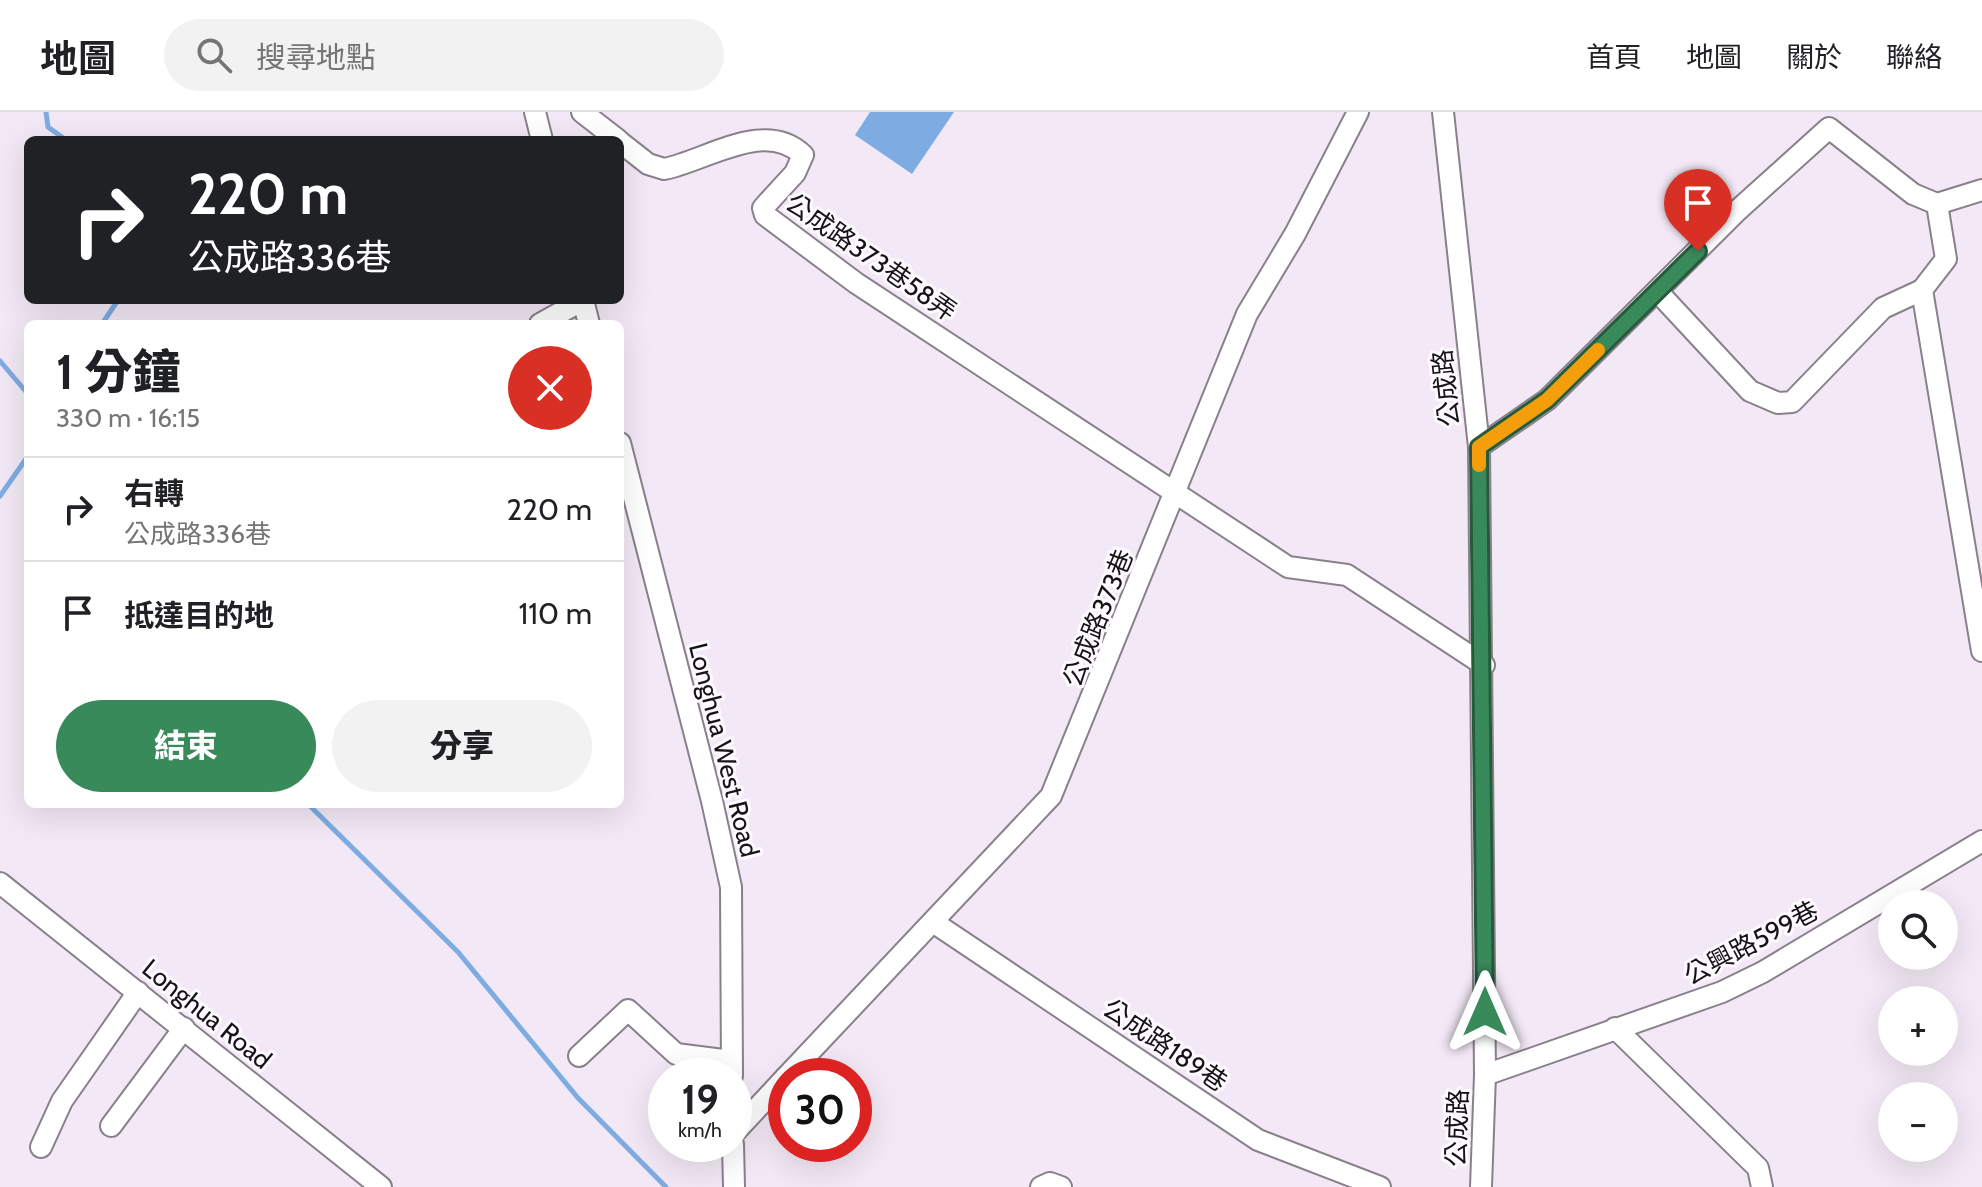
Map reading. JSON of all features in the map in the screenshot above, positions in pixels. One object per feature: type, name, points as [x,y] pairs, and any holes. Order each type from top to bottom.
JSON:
[{"type":"street","points":[[535,112],[541,136]]},
{"type":"street","name":"公成路373巷58弄","points":[[582,112],[613,136]]},
{"type":"street","name":"公成路373巷","points":[[803,1058],[1051,796],[1247,314],[1295,234],[1358,112]]},
{"type":"street","name":"公成路","points":[[1443,112],[1479,447],[1484,665],[1485,1075],[1481,1187]]},
{"type":"street","points":[[1479,447],[1547,400],[1738,210],[1829,128],[1913,194],[1937,204],[1982,190]]},
{"type":"street","name":"公成路373巷58弄","points":[[624,145],[648,164],[664,169],[765,138],[794,146],[803,155],[795,173],[763,208],[765,215],[856,283],[1177,492]]},
{"type":"street","points":[[1657,291],[1750,391],[1778,403],[1792,402],[1883,308],[1922,290],[1946,259],[1937,204]]},
{"type":"street","points":[[1922,290],[1982,651]]},
{"type":"street","points":[[547,320],[576,304]]},
{"type":"street","name":"Longhua West Road","points":[[624,459],[712,801],[731,887],[731,1058]]},
{"type":"street","points":[[1177,492],[1288,567],[1347,575],[1484,665]]},
{"type":"street","name":"公興路599巷","points":[[1485,1075],[1615,1028],[1688,1006],[1763,972],[1980,846]]},
{"type":"street","name":"Longhua Road","points":[[0,883],[381,1187]]},
{"type":"street","name":"公成路189巷","points":[[933,922],[1258,1140],[1380,1187]]},
{"type":"street","points":[[41,1147],[62,1101],[138,992]]},
{"type":"street","points":[[579,1056],[628,1010],[676,1054],[691,1058]]},
{"type":"street","points":[[111,1126],[184,1028]]},
{"type":"street","points":[[1615,1028],[1758,1168],[1762,1187]]},
{"type":"street","name":"公成路373巷","points":[[752,1113],[768,1096]]},
{"type":"street","points":[[733,1162],[734,1187]]},
{"type":"street","points":[[1041,1187],[1050,1183],[1061,1187]]},
{"type":"water","points":[[870,112],[954,112],[912,174],[855,135]]},
{"type":"waterway","points":[[46,112],[48,127],[60,136]]},
{"type":"waterway","points":[[105,320],[115,304]]},
{"type":"waterway","points":[[0,361],[24,389]]},
{"type":"waterway","points":[[0,496],[24,462]]},
{"type":"waterway","points":[[312,808],[458,952],[578,1098],[666,1187]]},
{"type":"slow traffic","points":[[1479,465],[1479,447],[1547,400],[1598,350]]},
{"type":"route","points":[[1485,1012],[1484,665],[1479,447],[1547,400],[1698,251]]}]
